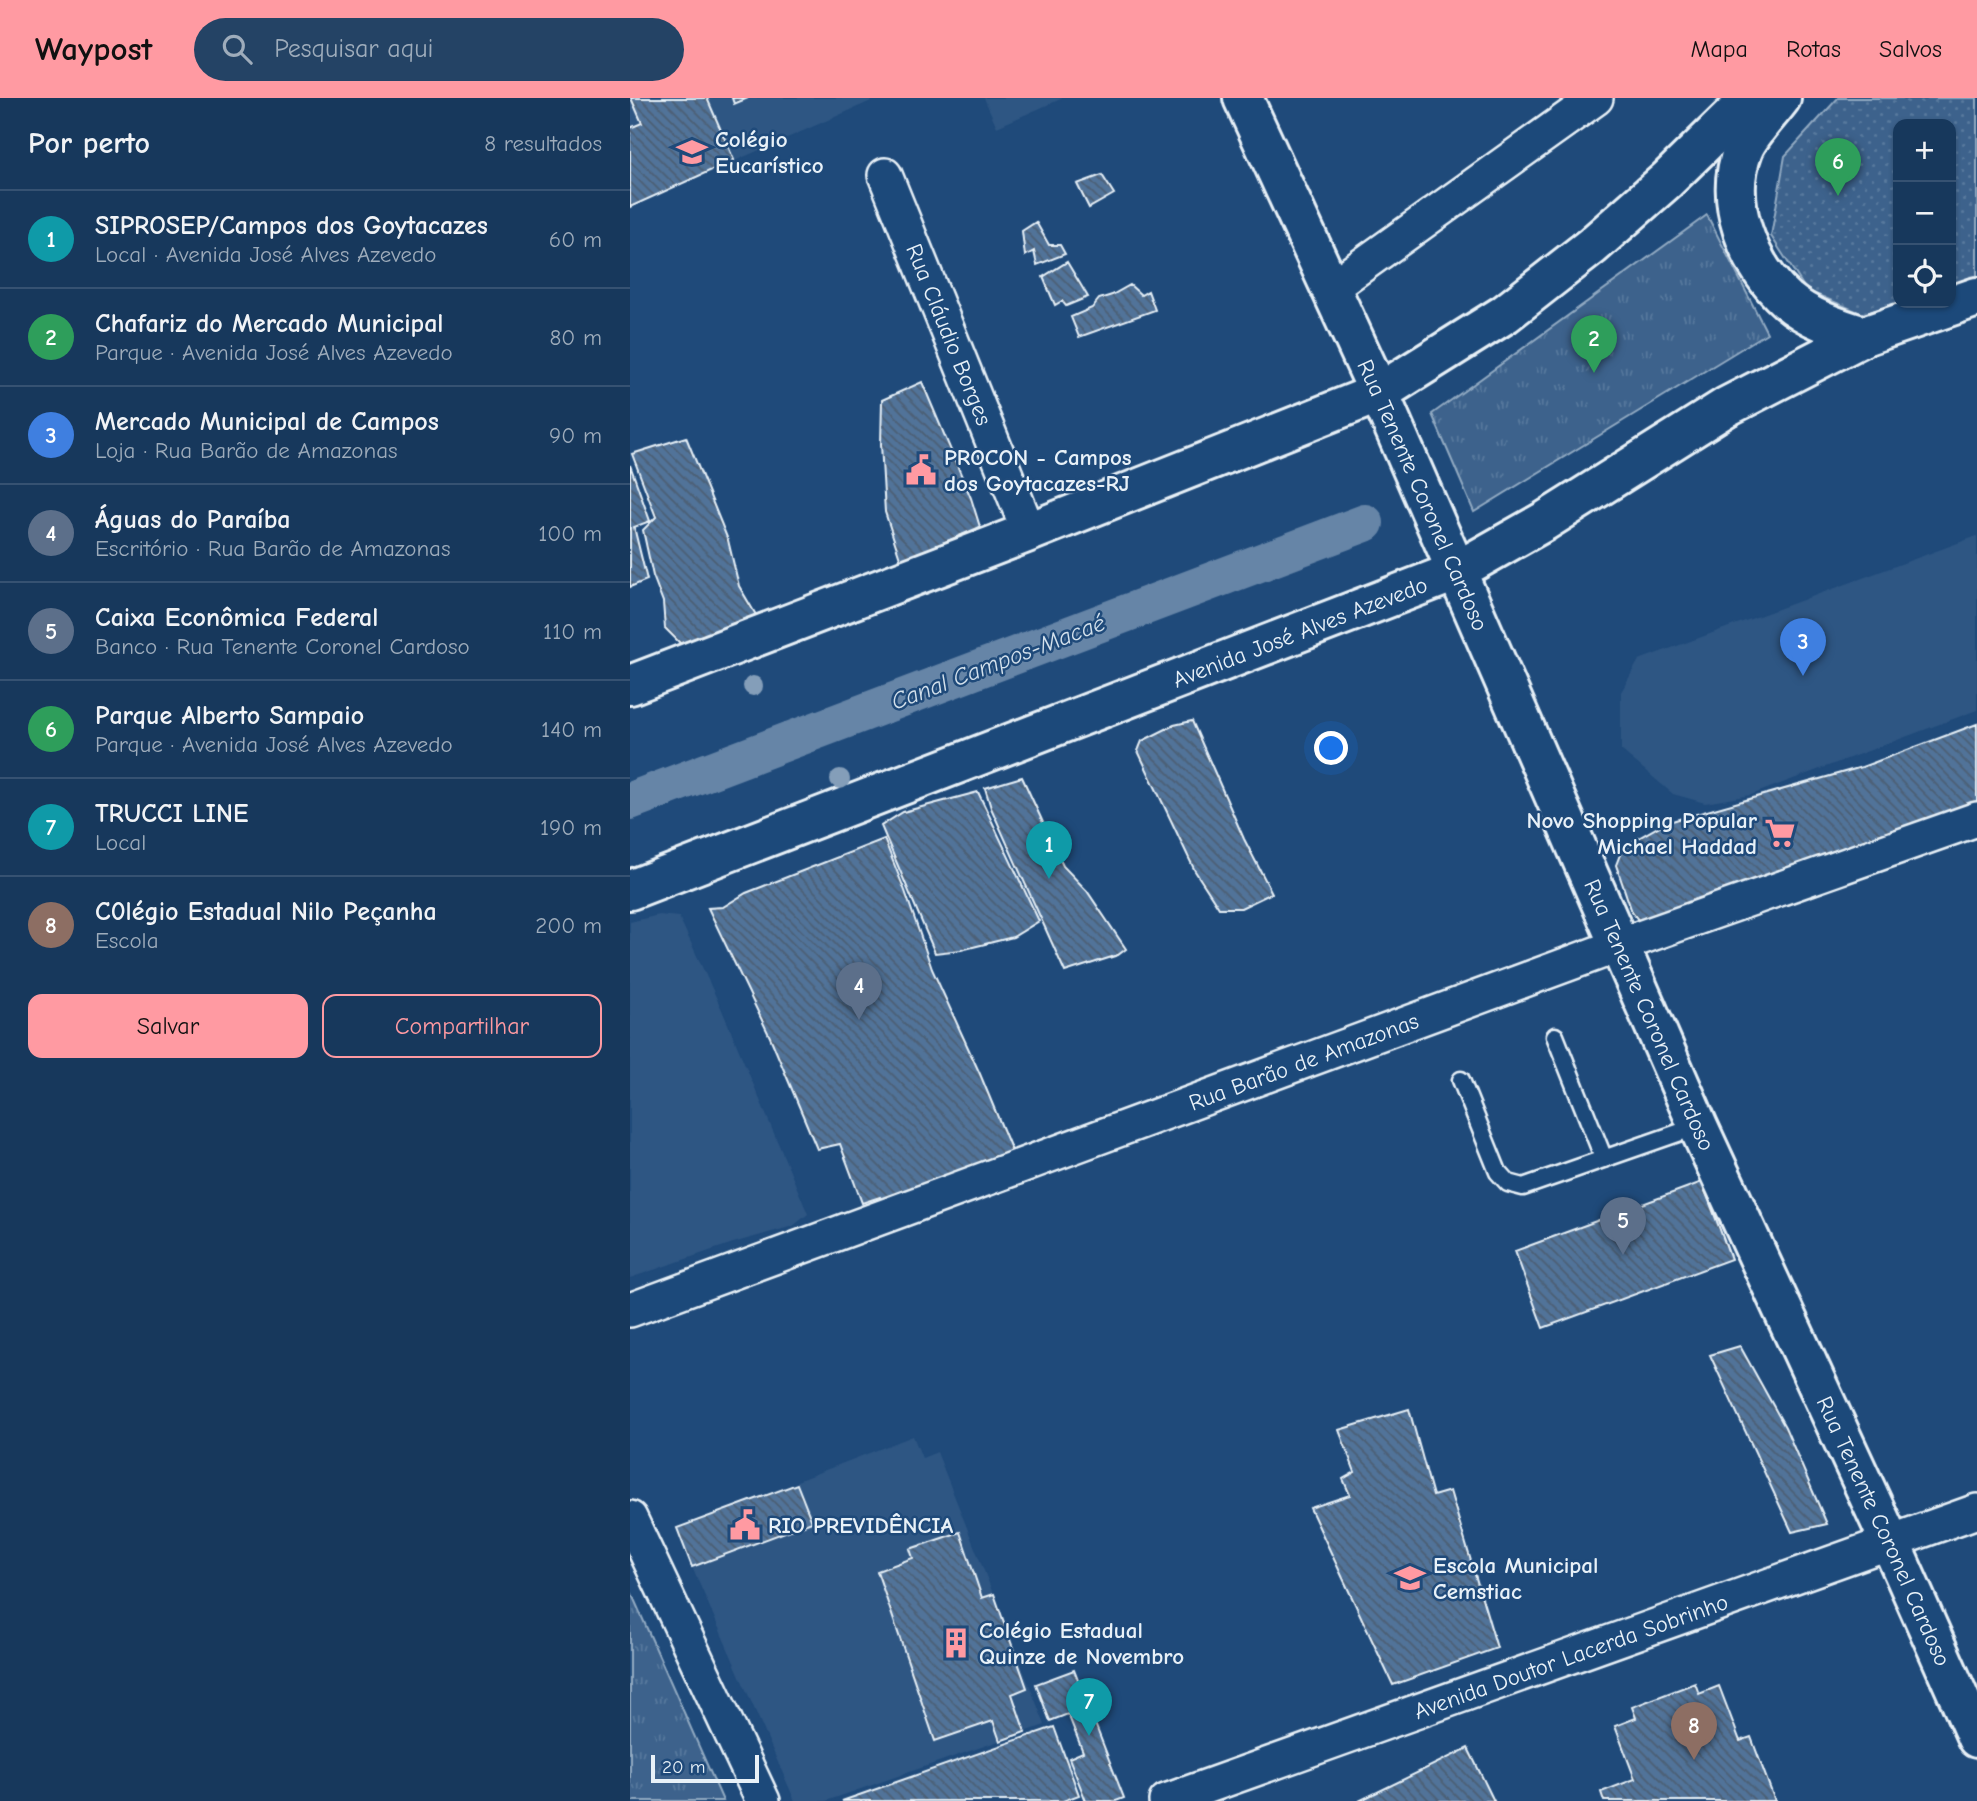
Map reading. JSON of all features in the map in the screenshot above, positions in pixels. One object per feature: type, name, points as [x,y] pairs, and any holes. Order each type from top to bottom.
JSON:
[{"type":"main road","name":"Rua Tenente Coronel Cardoso","points":[[1243,98],[1379,393],[1617,946],[1977,1738]]},
{"type":"main road","points":[[630,685],[1029,532],[1379,393],[1505,314],[1592,246],[1667,180],[1751,98]]},
{"type":"main road","points":[[1781,98],[1743,149],[1735,186],[1743,235],[1761,270],[1788,301],[1816,318],[1864,336]]},
{"type":"main road","name":"Avenida José Alves Azevedo","points":[[630,890],[1455,572],[1545,522],[1726,407],[1864,336],[1977,297]]},
{"type":"street","points":[[1329,289],[1596,98]]},
{"type":"street","name":"Rua Cláudio Borges","points":[[885,174],[1029,532]]},
{"type":"street","name":"Rua Barão de Amazonas","points":[[630,1310],[1617,946],[1977,819]]},
{"type":"street","name":"Avenida Doutor Lacerda Sobrinho","points":[[1166,1801],[1977,1511]]},
{"type":"street","points":[[630,1518],[763,1801]]},
{"type":"lane","points":[[1555,1036],[1604,1159]]},
{"type":"lane","points":[[1461,1080],[1498,1172],[1508,1184],[1523,1187],[1698,1126]]},
{"type":"shaded area","name":"Colégio Eucarístico","points":[[630,98],[878,98],[630,207]]},
{"type":"shaded area","points":[[984,98],[1063,98],[997,127]]},
{"type":"shaded area","points":[[1977,536],[1977,710],[1751,795],[1705,803],[1673,794],[1621,750],[1621,692],[1639,660]]},
{"type":"shaded area","points":[[659,915],[679,917],[722,1010],[808,1214],[793,1226],[630,1278],[630,922]]},
{"type":"shaded area","points":[[913,1436],[922,1458],[937,1452],[1045,1725],[826,1801],[795,1801],[692,1567],[811,1522],[797,1481]]},
{"type":"green space","points":[[1838,98],[1977,98],[1977,279],[1956,285],[1956,119],[1893,119],[1893,305],[1863,314],[1806,290],[1771,236],[1785,156]]},
{"type":"green space","points":[[1707,215],[1767,333],[1474,512],[1432,414]]},
{"type":"green space","points":[[630,1590],[723,1801],[630,1801]]},
{"type":"building","points":[[631,98],[707,98],[734,160],[630,207],[630,128],[642,123]]},
{"type":"building","points":[[732,98],[748,98],[734,104]]},
{"type":"building","points":[[1102,175],[1114,194],[1089,208],[1077,184]]},
{"type":"building","points":[[1036,222],[1049,245],[1060,245],[1065,254],[1037,265],[1034,251],[1025,256],[1022,231]]},
{"type":"building","points":[[1067,262],[1088,297],[1066,306],[1062,301],[1055,305],[1043,277]]},
{"type":"building","points":[[1130,285],[1141,295],[1148,291],[1155,310],[1079,337],[1071,317],[1092,308],[1099,299]]},
{"type":"building","name":"PROCON - Campos dos Goytacazes-RJ","points":[[922,382],[971,498],[980,527],[901,561],[885,512],[881,444],[882,400]]},
{"type":"building","points":[[686,437],[728,540],[739,586],[756,615],[681,644],[665,628],[663,602],[653,576],[643,530],[656,517],[632,454]]},
{"type":"building","points":[[630,465],[650,521],[634,527],[647,580],[630,587]]},
{"type":"building","points":[[1192,721],[1244,839],[1272,893],[1241,908],[1219,908],[1195,871],[1138,751],[1142,741],[1174,725]]},
{"type":"building","name":"Novo Shopping Popular Michael Haddad","points":[[1977,724],[1977,811],[1643,926],[1632,912],[1616,865],[1623,847],[1665,823],[1862,767]]},
{"type":"building","points":[[1022,777],[1063,866],[1087,891],[1126,949],[1118,955],[1065,972],[991,808],[985,788]]},
{"type":"building","points":[[978,792],[1039,921],[1013,937],[961,950],[935,953],[881,826],[903,812]]},
{"type":"building","points":[[884,839],[932,969],[1014,1156],[886,1207],[880,1197],[862,1203],[840,1144],[817,1149],[770,1037],[708,908],[723,907],[746,893]]},
{"type":"building","points":[[1702,1182],[1731,1259],[1543,1328],[1515,1251]]},
{"type":"building","points":[[1740,1346],[1785,1427],[1827,1524],[1792,1532],[1710,1355]]},
{"type":"building","name":"Escola Municipal Cemstiac","points":[[1409,1409],[1433,1496],[1450,1491],[1497,1648],[1393,1685],[1310,1508],[1350,1495],[1343,1479],[1355,1472],[1339,1430]]},
{"type":"building","name":"RIO PREVIDÊNCIA","points":[[797,1484],[812,1522],[692,1567],[677,1528]]},
{"type":"building","name":"Colégio Estadual Quinze de Novembro","points":[[960,1532],[982,1598],[994,1594],[1027,1688],[1012,1694],[1025,1732],[1000,1741],[993,1721],[935,1741],[877,1571],[913,1558],[910,1549]]},
{"type":"building","points":[[1074,1670],[1124,1798],[1116,1801],[1086,1801],[1069,1758],[1083,1752],[1068,1714],[1050,1721],[1036,1684]]},
{"type":"building","points":[[1695,1683],[1699,1694],[1719,1686],[1740,1741],[1751,1737],[1775,1801],[1604,1801],[1601,1792],[1635,1779],[1615,1726],[1636,1718],[1632,1707]]},
{"type":"building","points":[[1054,1727],[1079,1795],[1063,1801],[842,1801]]},
{"type":"building","points":[[1468,1748],[1494,1801],[1359,1801]]},
{"type":"waterway","name":"Canal Campos-Macaé","points":[[630,801],[1365,523]]},
{"type":"place","name":"Colégio Eucarístico","points":[[692,152]]},
{"type":"place","name":"Parque Alberto Sampaio","points":[[1838,196]]},
{"type":"place","name":"Chafariz do Mercado Municipal","points":[[1594,373]]},
{"type":"place","name":"PROCON - Campos dos Goytacazes-RJ","points":[[921,470]]},
{"type":"place","name":"Mercado Municipal de Campos","points":[[1803,676]]},
{"type":"place","name":"Novo Shopping Popular Michael Haddad","points":[[1780,833]]},
{"type":"place","name":"SIPROSEP/Campos dos Goytacazes","points":[[1049,879]]},
{"type":"place","name":"Águas do Paraíba","points":[[859,1020]]},
{"type":"place","name":"Caixa Econômica Federal","points":[[1623,1255]]},
{"type":"place","name":"RIO PREVIDÊNCIA","points":[[745,1525]]},
{"type":"place","name":"Escola Municipal Cemstiac","points":[[1410,1578]]},
{"type":"place","name":"Colégio Estadual Quinze de Novembro","points":[[956,1643]]},
{"type":"place","name":"TRUCCI LINE","points":[[1089,1736]]},
{"type":"place","name":"C0légio Estadual Nilo Peçanha","points":[[1694,1760]]}]
